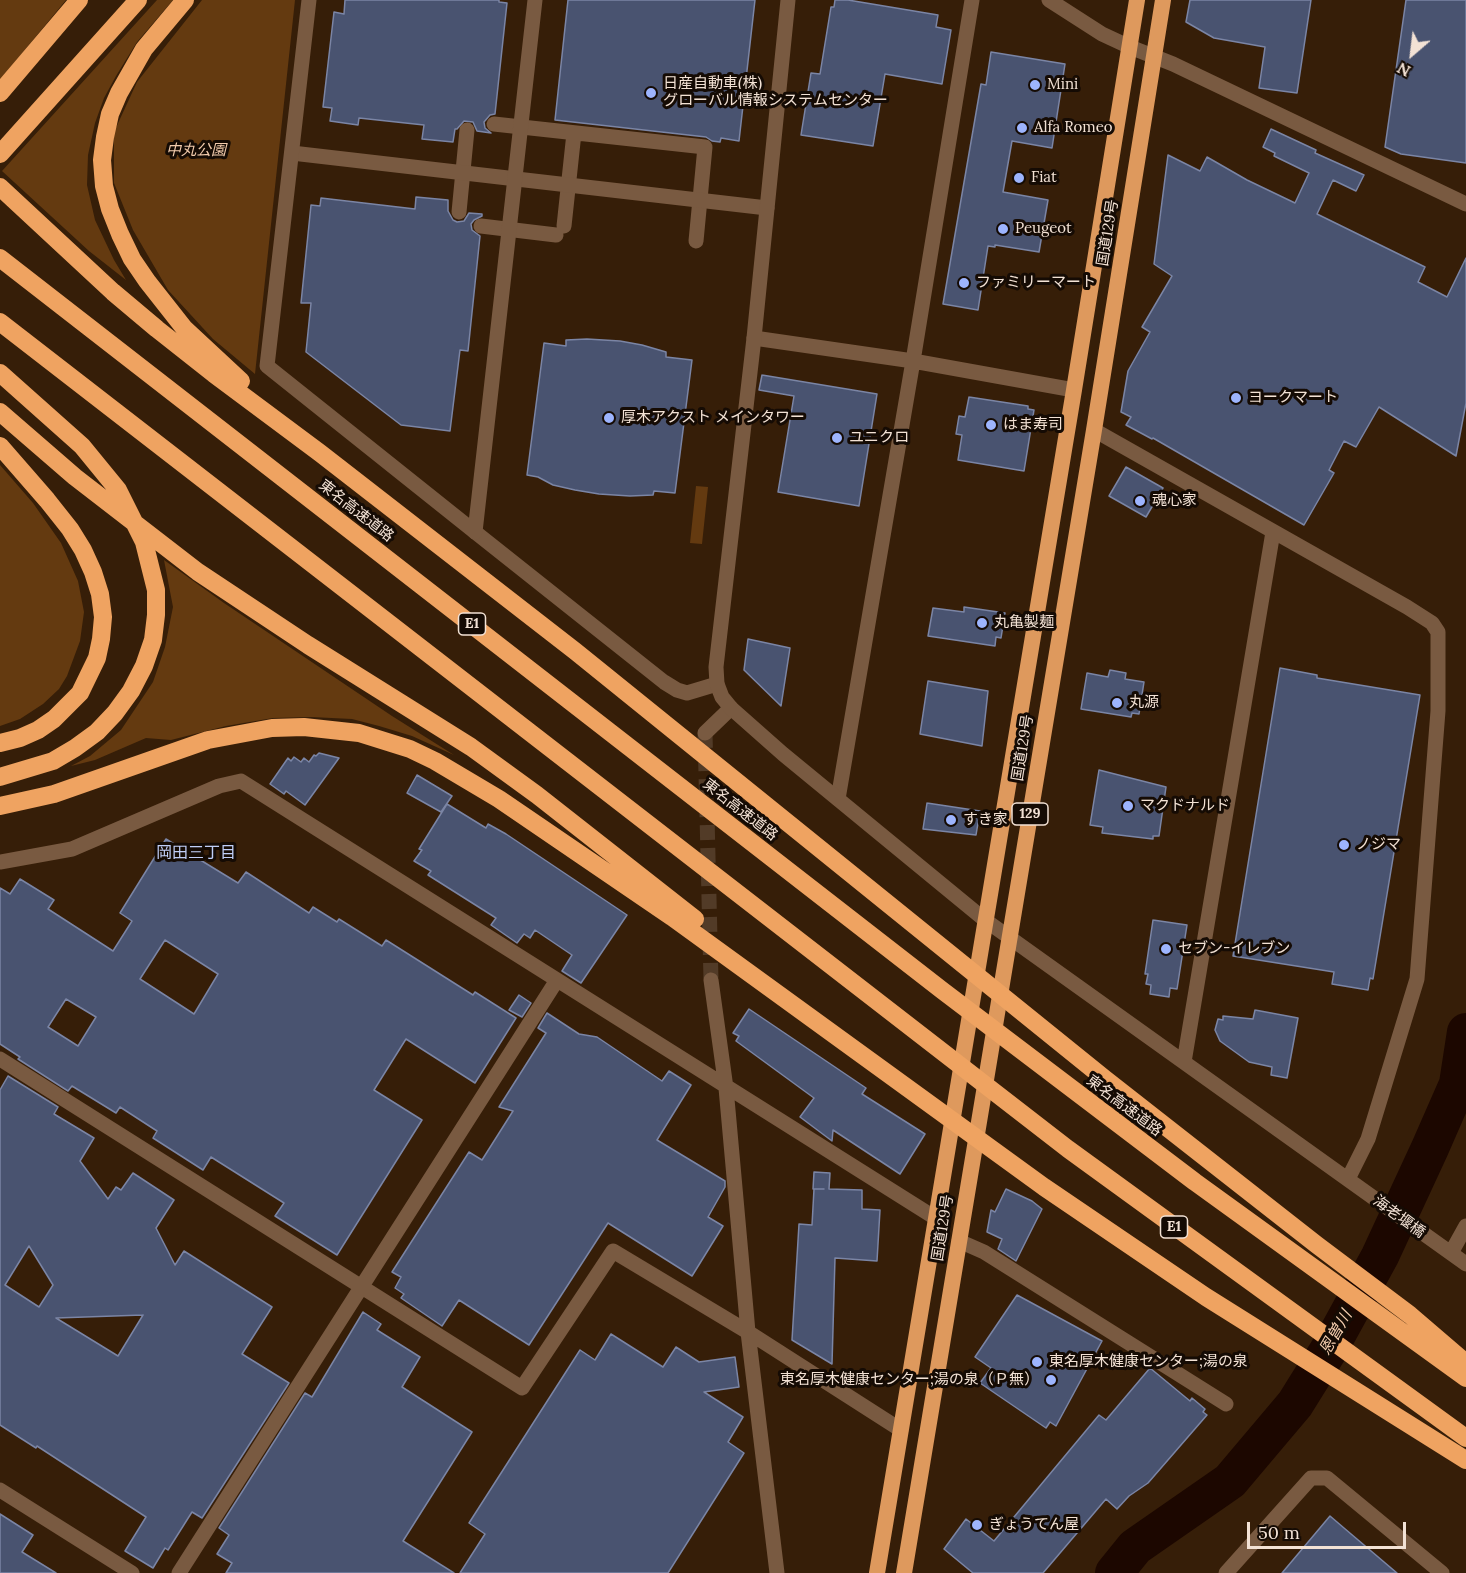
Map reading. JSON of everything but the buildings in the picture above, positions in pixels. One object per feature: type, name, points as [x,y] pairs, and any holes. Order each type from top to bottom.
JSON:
[{"type":"highway","points":[[0,93],[79,0]]},
{"type":"highway","points":[[0,154],[138,0]]},
{"type":"highway","points":[[185,0],[144,49],[130,71],[110,114],[102,160],[104,186],[110,209],[132,258],[164,304],[210,353],[320,453]]},
{"type":"highway","name":"国道129号","points":[[877,1573],[1137,0]]},
{"type":"highway","name":"国道129号","points":[[904,1573],[1156,56],[1163,0]]},
{"type":"highway","points":[[1,188],[113,292],[157,329],[584,659],[1114,1086],[1410,1315],[1466,1363]]},
{"type":"highway","name":"東名高速道路","points":[[0,258],[943,991],[1204,1188],[1466,1378]]},
{"type":"highway","name":"E1","points":[[0,322],[929,1044],[1068,1149],[1466,1438]]},
{"type":"highway","points":[[0,373],[82,446],[118,490],[144,542],[156,590],[156,615],[153,640],[144,666],[131,691],[97,732],[53,761],[0,777]]},
{"type":"highway","points":[[0,412],[75,477],[198,572],[299,640],[502,768],[918,1095]]},
{"type":"highway","points":[[0,446],[70,529],[93,572],[100,594],[103,617],[101,639],[90,676],[80,693],[68,707],[38,730],[0,743]]},
{"type":"highway","points":[[0,806],[54,794],[186,747],[272,728],[304,727],[350,732],[385,740],[435,761],[499,800],[672,917],[1044,1188],[1179,1279],[1466,1460]]},
{"type":"street","points":[[309,0],[267,366],[663,682],[687,693],[717,684]]},
{"type":"street","points":[[475,531],[535,0]]},
{"type":"street","points":[[705,733],[730,708],[717,684],[716,667],[754,338],[788,0]]},
{"type":"street","points":[[838,799],[972,0]]},
{"type":"street","points":[[1049,0],[1102,34],[1156,56],[1466,204]]},
{"type":"street","points":[[494,123],[574,133],[603,132],[685,141],[705,147],[696,241]]},
{"type":"street","points":[[459,212],[467,130]]},
{"type":"street","points":[[481,226],[560,230],[574,133]]},
{"type":"street","points":[[292,153],[767,208]]},
{"type":"street","points":[[754,338],[913,362],[1074,390]]},
{"type":"street","points":[[1094,430],[1407,607],[1432,623],[1438,632],[1438,711],[1417,979],[1368,1138],[1348,1179]]},
{"type":"street","points":[[1184,1062],[1272,532]]},
{"type":"street","name":"海老堰橋","points":[[730,708],[985,920],[1466,1264]]},
{"type":"street","points":[[0,862],[72,849],[219,786],[241,781],[937,1219]]},
{"type":"street","points":[[179,1573],[557,980]]},
{"type":"street","points":[[711,980],[726,1088],[748,1332],[777,1573]]},
{"type":"street","points":[[0,1059],[522,1388],[613,1251],[748,1332],[901,1430]]},
{"type":"street","points":[[1451,1253],[1466,1226]]},
{"type":"street","points":[[959,1241],[984,1252],[1226,1404]]},
{"type":"street","points":[[1226,1573],[1311,1478],[1328,1478],[1442,1573]]},
{"type":"street","points":[[0,1490],[132,1573]]},
{"type":"green space","points":[[0,0],[66,0],[0,80]]},
{"type":"green space","points":[[157,0],[173,0],[137,42],[116,76],[104,98],[95,123],[88,155],[87,185],[95,220],[126,280],[89,251],[2,171]]},
{"type":"green space","name":"中丸公園","points":[[202,0],[295,0],[255,374],[213,339],[168,290],[133,230],[114,183],[114,132],[137,82]]},
{"type":"green space","points":[[0,465],[33,503],[61,543],[78,581],[84,612],[80,641],[67,676],[59,689],[43,704],[20,719],[0,726]]},
{"type":"green space","points":[[696,486],[708,487],[702,544],[690,543]]},
{"type":"green space","points":[[164,560],[392,716],[454,755],[412,736],[352,719],[273,718],[226,726],[171,740],[146,738],[95,760],[71,766],[90,756],[121,730],[153,682],[165,647],[173,607]]},
{"type":"waterway","name":"恩曽川","points":[[1114,1573],[1135,1547],[1230,1481],[1295,1404],[1328,1351],[1380,1256],[1430,1148],[1458,1084],[1466,1032]]},
{"type":"tunnel","points":[[705,733],[711,980]]},
{"type":"place","name":"Mini","points":[[1035,85]]},
{"type":"place","name":"日産自動車(株) グローバル情報システムセンター","points":[[651,93]]},
{"type":"place","name":"Alfa Romeo","points":[[1022,128]]},
{"type":"place","name":"Fiat","points":[[1019,178]]},
{"type":"place","name":"Peugeot","points":[[1003,229]]},
{"type":"place","name":"ファミリーマート","points":[[964,283]]},
{"type":"place","name":"ヨークマート","points":[[1236,398]]},
{"type":"place","name":"厚木アクスト メインタワー","points":[[609,418]]},
{"type":"place","name":"はま寿司","points":[[991,425]]},
{"type":"place","name":"ユニクロ","points":[[837,438]]},
{"type":"place","name":"魂心家","points":[[1140,501]]},
{"type":"place","name":"丸亀製麺","points":[[982,623]]},
{"type":"place","name":"丸源","points":[[1117,703]]},
{"type":"place","name":"マクドナルド","points":[[1128,806]]},
{"type":"place","name":"すき家","points":[[951,820]]},
{"type":"place","name":"ノジマ","points":[[1344,845]]},
{"type":"place","name":"セブン-イレブン","points":[[1166,949]]},
{"type":"place","name":"東名厚木健康センター;湯の泉","points":[[1037,1362]]},
{"type":"place","name":"東名厚木健康センター;湯の泉（Ｐ無）","points":[[1051,1380]]},
{"type":"place","name":"ぎょうてん屋","points":[[977,1525]]},
{"type":"district","name":"岡田三丁目","points":[[196,853]]}]
